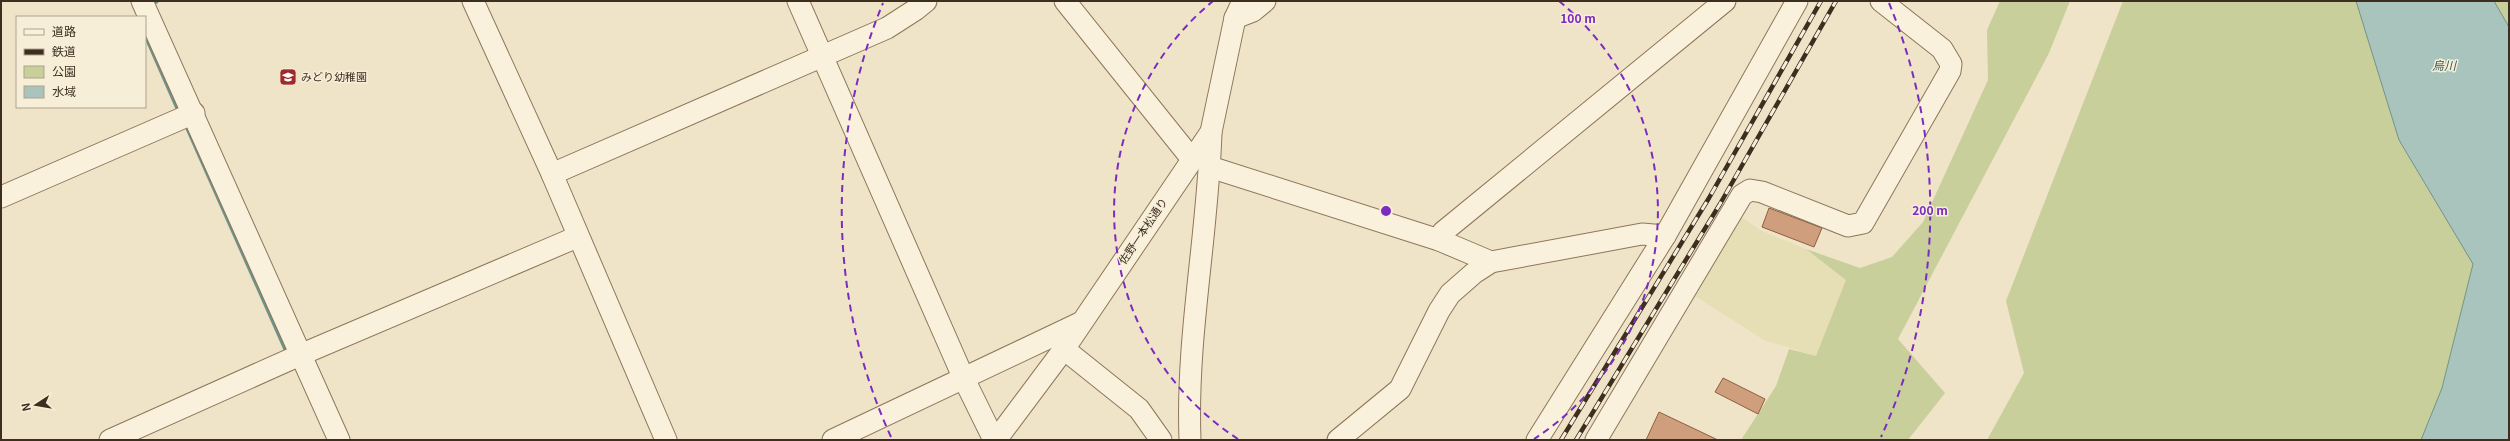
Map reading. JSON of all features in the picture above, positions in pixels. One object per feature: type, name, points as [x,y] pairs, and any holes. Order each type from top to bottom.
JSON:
[{"type":"street","points":[[142,1],[194,113],[339,440]]},
{"type":"street","points":[[473,1],[552,174],[577,238],[666,440]]},
{"type":"street","points":[[798,1],[964,379],[995,440]]},
{"type":"street","points":[[552,174],[887,28],[916,10],[926,1]]},
{"type":"street","points":[[1065,1],[1191,158]]},
{"type":"street","points":[[1238,10],[1252,11],[1265,1]]},
{"type":"street","points":[[1439,240],[1443,232],[1725,1]]},
{"type":"street","points":[[1537,440],[1665,236],[1797,1]]},
{"type":"street","points":[[1596,440],[1742,195],[1750,190],[1762,192],[1848,226],[1863,223],[1950,71],[1951,64],[1942,49],[1881,1]]},
{"type":"street","name":"佐野一本松通り","points":[[995,440],[1064,349],[1191,158],[1211,132],[1238,10]]},
{"type":"street","points":[[1,197],[194,113]]},
{"type":"street","points":[[1190,440],[1190,361],[1210,167],[1211,132]]},
{"type":"street","points":[[1210,167],[1439,240],[1491,262]]},
{"type":"street","points":[[1338,440],[1400,389],[1438,311],[1450,294],[1462,281],[1491,262],[1642,234],[1665,236]]},
{"type":"street","points":[[110,440],[300,355],[577,238]]},
{"type":"street","points":[[833,440],[1082,322]]},
{"type":"street","points":[[1064,349],[1139,409],[1162,440]]},
{"type":"shaded area","points":[[1740,216],[1760,230],[1806,249],[1847,280],[1816,356],[1764,340],[1695,296]]},
{"type":"green space","points":[[2000,1],[2070,1],[2049,53],[1898,339],[1945,393],[1908,440],[1741,440],[1776,386],[1789,349],[1816,356],[1846,280],[1806,249],[1860,268],[1892,257],[1923,222],[1988,80],[1987,30]]},
{"type":"green space","points":[[2123,1],[2356,1],[2399,140],[2473,264],[2442,388],[2421,440],[1987,440],[2024,373],[2006,301]]},
{"type":"green space","points":[[2494,1],[2509,1],[2509,27]]},
{"type":"water","name":"烏川","points":[[2356,1],[2494,1],[2509,27],[2509,440],[2421,440],[2442,388],[2473,264],[2399,140]]},
{"type":"building","points":[[1769,208],[1822,228],[1814,247],[1762,227]]},
{"type":"building","points":[[1723,378],[1765,399],[1758,414],[1715,392]]},
{"type":"building","points":[[1659,412],[1718,440],[1646,440]]},
{"type":"waterway","points":[[146,35],[178,108]]},
{"type":"waterway","points":[[188,128],[286,349]]},
{"type":"railway","points":[[1561,440],[1709,198],[1821,1]]},
{"type":"railway","points":[[1576,440],[1720,204],[1836,1]]},
{"type":"place","name":"みどり幼稚園","points":[[288,77]]}]
